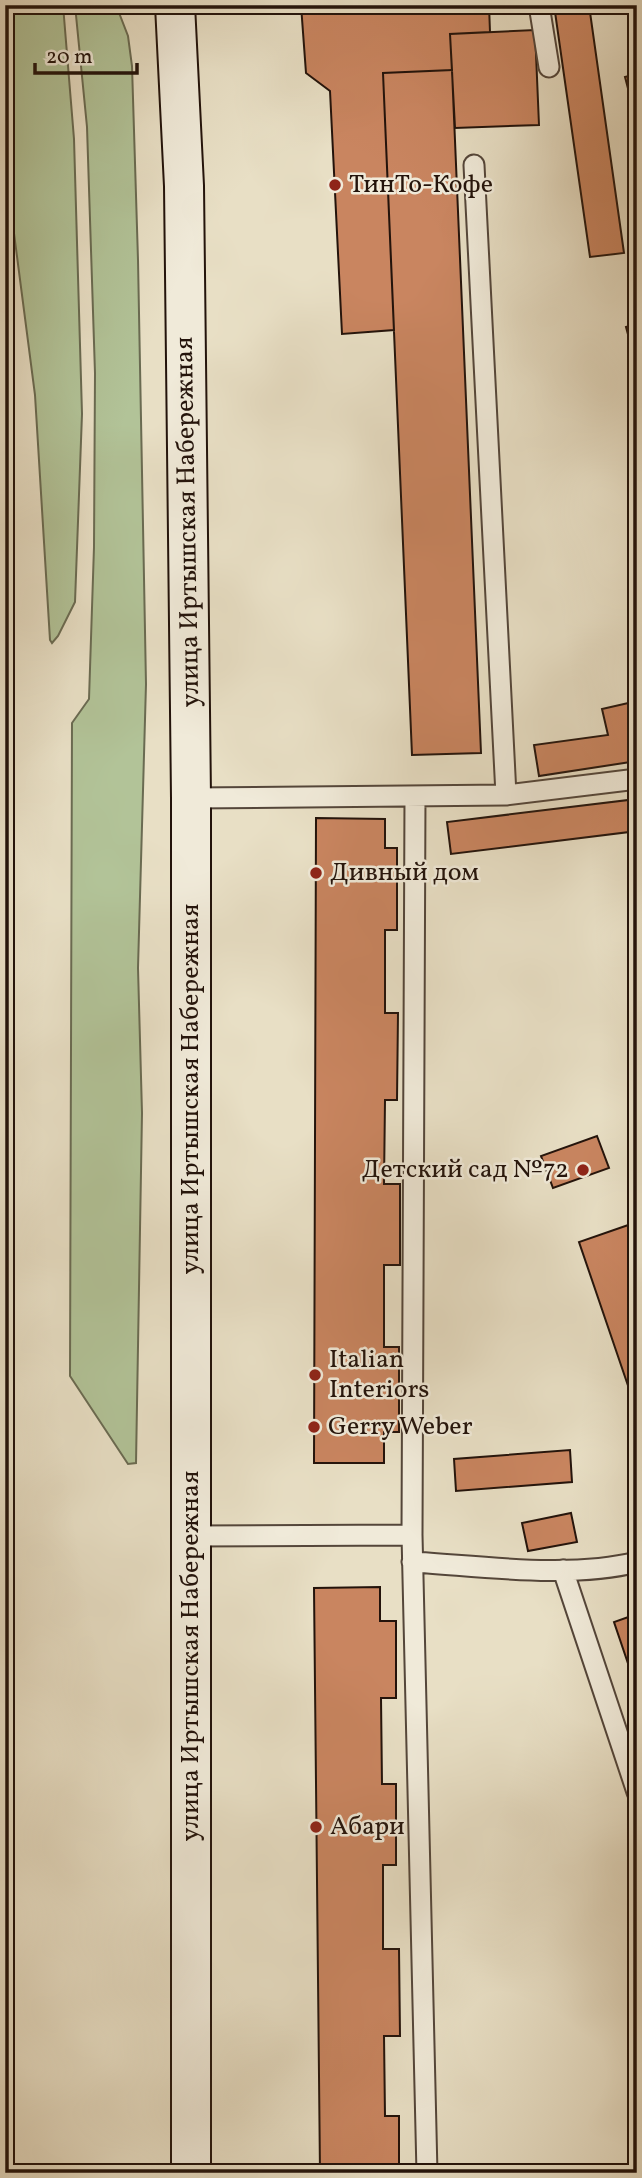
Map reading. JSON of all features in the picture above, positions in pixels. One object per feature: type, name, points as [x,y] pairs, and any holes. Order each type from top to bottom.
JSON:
[{"type":"main road","name":"улица Иртышская Набережная","points":[[175,5],[184,186],[191,798],[191,2173]]},
{"type":"lane","points":[[539,5],[549,67]]},
{"type":"lane","points":[[474,165],[506,795]]},
{"type":"lane","points":[[191,798],[506,795],[637,779]]},
{"type":"lane","points":[[415,796],[412,1562],[427,2173]]},
{"type":"lane","points":[[191,1536],[412,1535]]},
{"type":"lane","points":[[412,1562],[563,1570],[637,1562]]},
{"type":"lane","points":[[563,1570],[637,1793]]},
{"type":"green space","points":[[18,5],[63,5],[74,139],[82,414],[75,602],[52,643],[35,395],[5,164],[5,18]]},
{"type":"green space","points":[[75,5],[116,5],[128,36],[132,66],[146,684],[138,968],[142,1113],[136,1463],[128,1464],[70,1376],[72,723],[89,699],[94,547],[95,373],[87,127]]},
{"type":"building","points":[[301,5],[489,5],[490,32],[450,34],[452,70],[383,73],[394,330],[342,334],[330,91],[306,73]]},
{"type":"building","points":[[554,5],[589,5],[624,253],[590,257]]},
{"type":"building","points":[[535,30],[539,125],[455,128],[450,34]]},
{"type":"building","points":[[452,70],[481,753],[412,755],[383,73]]},
{"type":"building","points":[[637,74],[637,123],[625,77]]},
{"type":"building","points":[[637,324],[637,368],[626,327]]},
{"type":"building","points":[[637,701],[637,761],[539,776],[534,745],[608,735],[602,709]]},
{"type":"building","points":[[637,799],[637,831],[451,854],[447,822]]},
{"type":"building","points":[[316,818],[385,819],[385,848],[397,848],[397,930],[385,930],[385,1013],[398,1013],[397,1100],[385,1100],[384,1184],[400,1184],[400,1265],[384,1265],[384,1347],[399,1347],[399,1432],[384,1432],[384,1463],[314,1463]]},
{"type":"building","points":[[597,1136],[609,1168],[553,1188],[541,1156]]},
{"type":"building","points":[[637,1222],[637,1412],[579,1242]]},
{"type":"building","points":[[570,1450],[572,1482],[456,1491],[454,1459]]},
{"type":"building","points":[[571,1513],[577,1542],[528,1551],[522,1523]]},
{"type":"building","points":[[380,1587],[380,1621],[396,1621],[396,1698],[381,1698],[382,1784],[396,1784],[396,1865],[383,1865],[383,1949],[399,1949],[400,2036],[384,2036],[385,2116],[399,2116],[399,2173],[320,2173],[314,1588]]},
{"type":"building","points":[[637,1614],[637,1690],[614,1622]]},
{"type":"place","name":"ТинТо-Кофе","points":[[335,185]]},
{"type":"place","name":"Дивный дом","points":[[316,873]]},
{"type":"place","name":"Детский сад №72","points":[[583,1170]]},
{"type":"place","name":"Italian Interiors","points":[[315,1375]]},
{"type":"place","name":"Gerry Weber","points":[[314,1427]]},
{"type":"place","name":"Абари","points":[[316,1827]]}]
